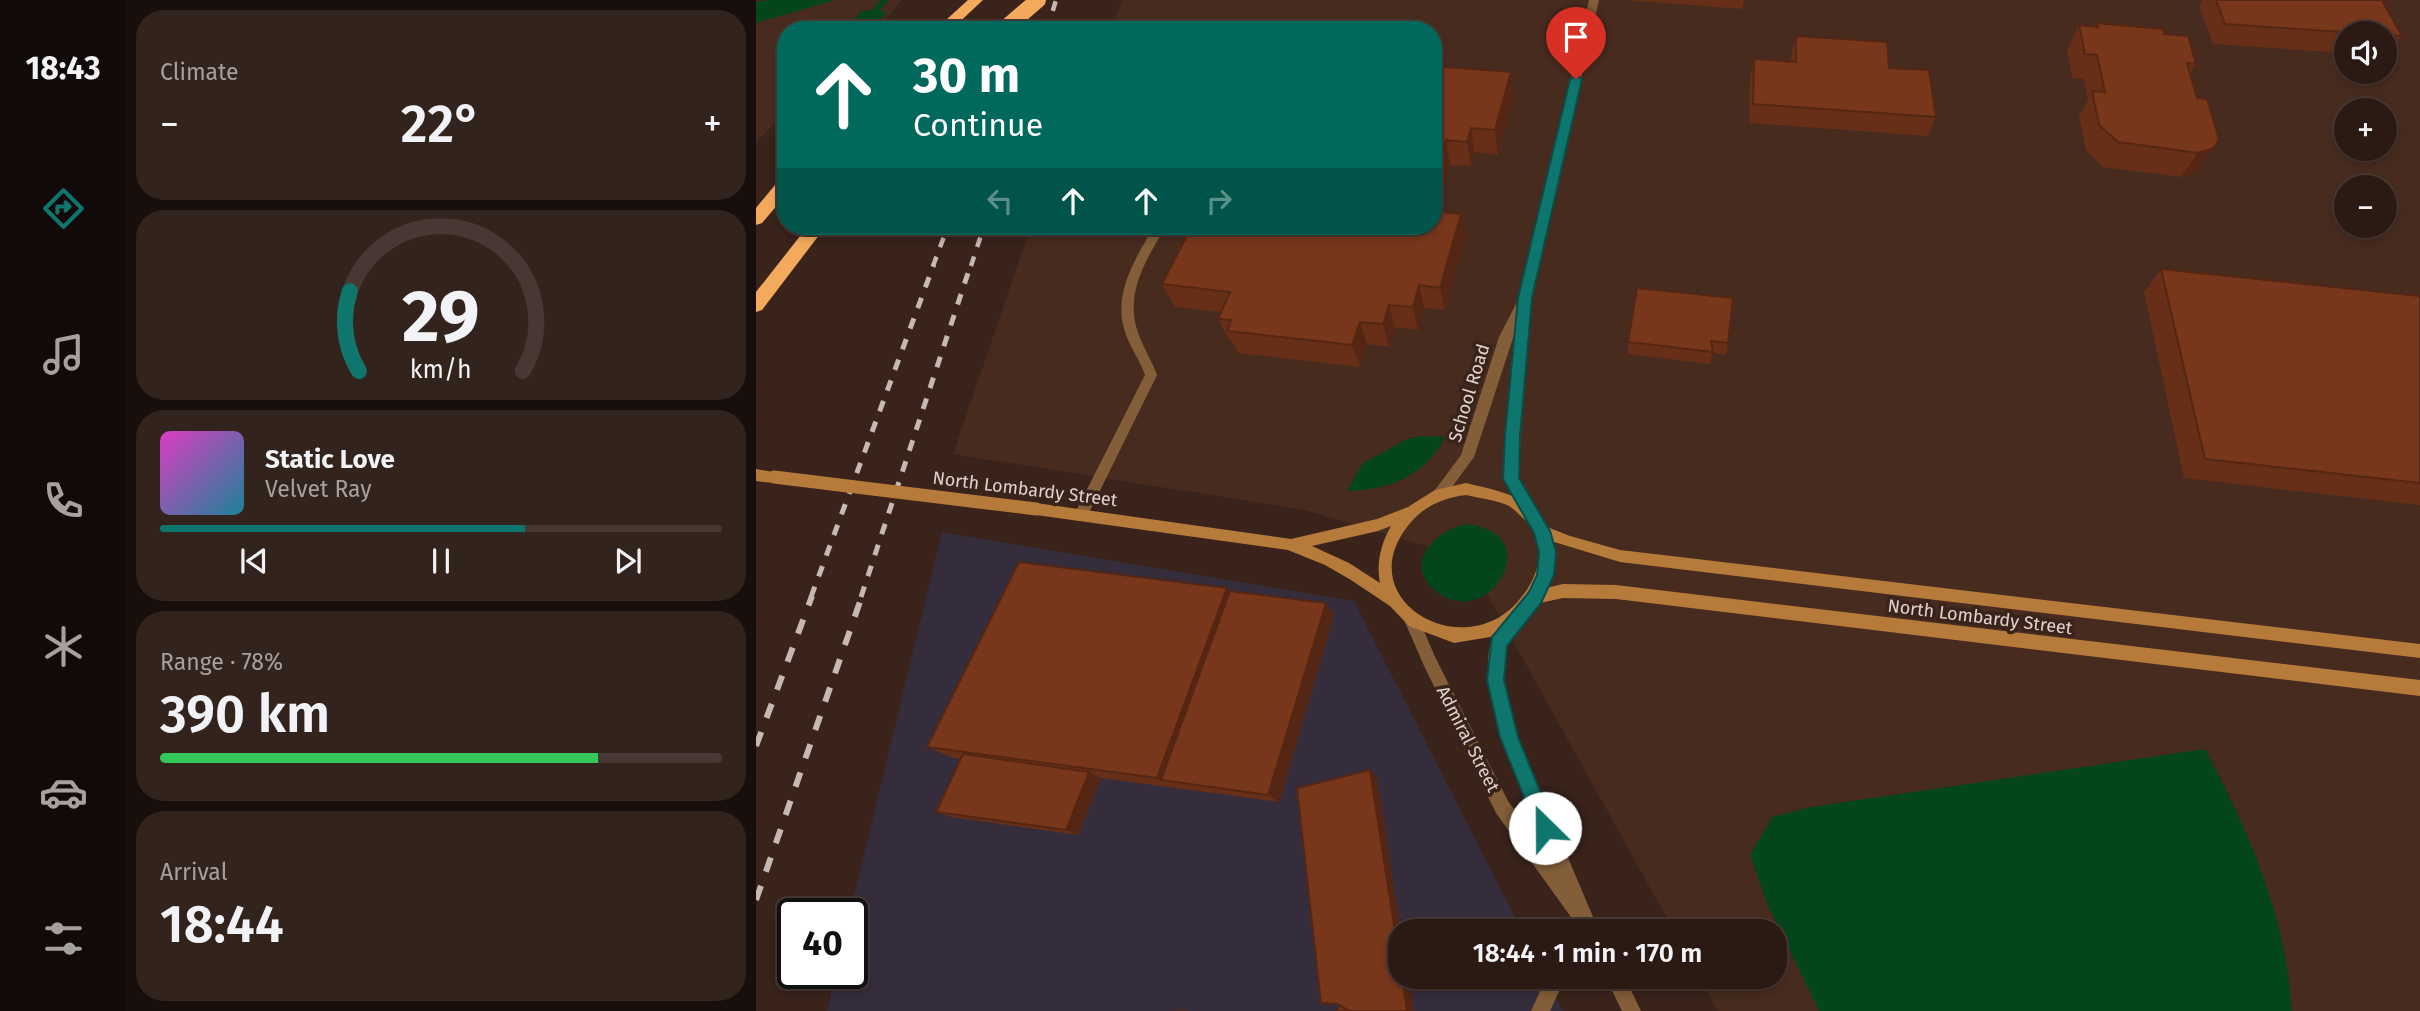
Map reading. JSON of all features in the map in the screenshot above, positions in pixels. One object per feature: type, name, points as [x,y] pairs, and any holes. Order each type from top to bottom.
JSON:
[{"type":"highway","points":[[952,21],[976,0]]},
{"type":"highway","points":[[1014,21],[1038,0]]},
{"type":"highway","points":[[756,219],[777,194]]},
{"type":"highway","points":[[756,305],[810,235]]},
{"type":"main road","name":"North Lombardy Street","points":[[756,475],[1036,509],[1288,544],[1354,570],[1394,601]]},
{"type":"main road","points":[[1466,489],[1490,490],[1512,498],[1530,512],[1542,531],[1548,552],[1547,564],[1535,597],[1518,616],[1496,629],[1466,635],[1437,632],[1412,620],[1394,601],[1385,576],[1387,551],[1397,527],[1439,495],[1466,489]]},
{"type":"main road","name":"North Lombardy Street","points":[[1288,544],[1378,525],[1416,510]]},
{"type":"main road","name":"North Lombardy Street","points":[[1542,531],[1568,542],[1620,556],[2420,651]]},
{"type":"main road","name":"North Lombardy Street","points":[[1535,597],[1563,591],[1616,592],[2420,688]]},
{"type":"street","name":"School Road","points":[[1530,512],[1511,479],[1525,298],[1594,0]]},
{"type":"street","points":[[1081,515],[1151,375],[1132,332],[1124,303],[1130,283],[1155,235]]},
{"type":"street","name":"School Road","points":[[1439,495],[1467,457],[1504,337],[1525,298]]},
{"type":"street","name":"Admiral Street","points":[[1518,616],[1498,643],[1496,680],[1509,737],[1582,919]]},
{"type":"street","name":"Admiral Street","points":[[1412,620],[1430,663],[1502,807],[1579,919]]},
{"type":"street","points":[[1540,1011],[1551,989]]},
{"type":"street","points":[[1621,989],[1632,1011]]},
{"type":"shaded area","points":[[756,0],[902,0],[884,21],[777,21],[777,121],[756,143]]},
{"type":"shaded area","points":[[1123,0],[2420,0],[2420,1011],[1718,1011],[1706,989],[1787,989],[1787,919],[1667,919],[1467,558],[1305,510],[953,454],[1028,235],[1442,235],[1442,21],[1113,21]]},
{"type":"shaded area","points":[[942,532],[1354,601],[1516,919],[1388,919],[1388,989],[1552,989],[1563,1011],[827,1011],[832,989],[868,989],[868,898],[854,898]]},
{"type":"green space","points":[[835,0],[756,23],[756,2]]},
{"type":"green space","points":[[880,0],[888,0],[879,11],[887,12],[880,21],[853,21],[862,10],[871,11]]},
{"type":"green space","points":[[1420,436],[1445,437],[1427,462],[1416,471],[1391,484],[1347,491],[1362,464],[1407,439]]},
{"type":"green space","points":[[1466,524],[1491,531],[1504,544],[1507,560],[1503,576],[1491,590],[1476,599],[1457,601],[1437,592],[1427,582],[1422,571],[1422,561],[1426,550],[1434,541]]},
{"type":"green space","points":[[2205,749],[2236,811],[2263,876],[2282,942],[2292,1011],[1819,1011],[1787,945],[1787,919],[1775,919],[1750,855],[1772,817],[1811,807]]},
{"type":"building","points":[[2216,0],[2382,0],[2394,21],[2334,21],[2334,31],[2225,24]]},
{"type":"building","points":[[2097,23],[2163,29],[2164,34],[2188,36],[2196,64],[2187,63],[2197,98],[2207,99],[2219,139],[2214,148],[2198,153],[2118,142],[2099,125],[2092,91],[2105,92],[2097,55],[2085,54],[2079,25],[2098,27]]},
{"type":"building","points":[[1796,36],[1887,42],[1889,68],[1929,70],[1936,117],[1753,104],[1754,59],[1796,62]]},
{"type":"building","points":[[1442,67],[1511,72],[1495,130],[1471,128],[1467,142],[1446,140],[1442,153]]},
{"type":"building","points":[[1442,212],[1461,214],[1440,288],[1419,285],[1413,307],[1389,305],[1383,324],[1360,322],[1352,345],[1227,331],[1231,320],[1218,319],[1230,292],[1162,284],[1187,235],[1442,235]]},
{"type":"building","points":[[2161,269],[2420,296],[2420,483],[2205,459]]},
{"type":"building","points":[[1637,288],[1733,298],[1728,343],[1711,341],[1713,352],[1628,342]]},
{"type":"building","points":[[1019,562],[1227,588],[1157,778],[927,747]]},
{"type":"building","points":[[1230,591],[1326,603],[1268,795],[1161,780]]},
{"type":"building","points":[[963,754],[1089,772],[1066,830],[936,812]]},
{"type":"building","points":[[1370,770],[1393,919],[1388,919],[1388,989],[1404,989],[1407,1011],[1349,1011],[1338,1004],[1321,1003],[1297,788]]},
{"type":"railway","points":[[1023,21],[1031,0]]},
{"type":"railway","points":[[1050,21],[1056,0]]},
{"type":"railway","points":[[933,266],[945,235]]},
{"type":"railway","points":[[971,266],[981,235]]},
{"type":"railway","points":[[811,597],[934,264]]},
{"type":"railway","points":[[861,597],[971,264]]},
{"type":"railway","points":[[756,746],[812,596]]},
{"type":"railway","points":[[756,900],[862,596]]},
{"type":"route","points":[[1545,828],[1509,737],[1496,680],[1498,643],[1535,597],[1545,575],[1548,552],[1542,531],[1511,479],[1513,436],[1525,298],[1576,79]]}]
